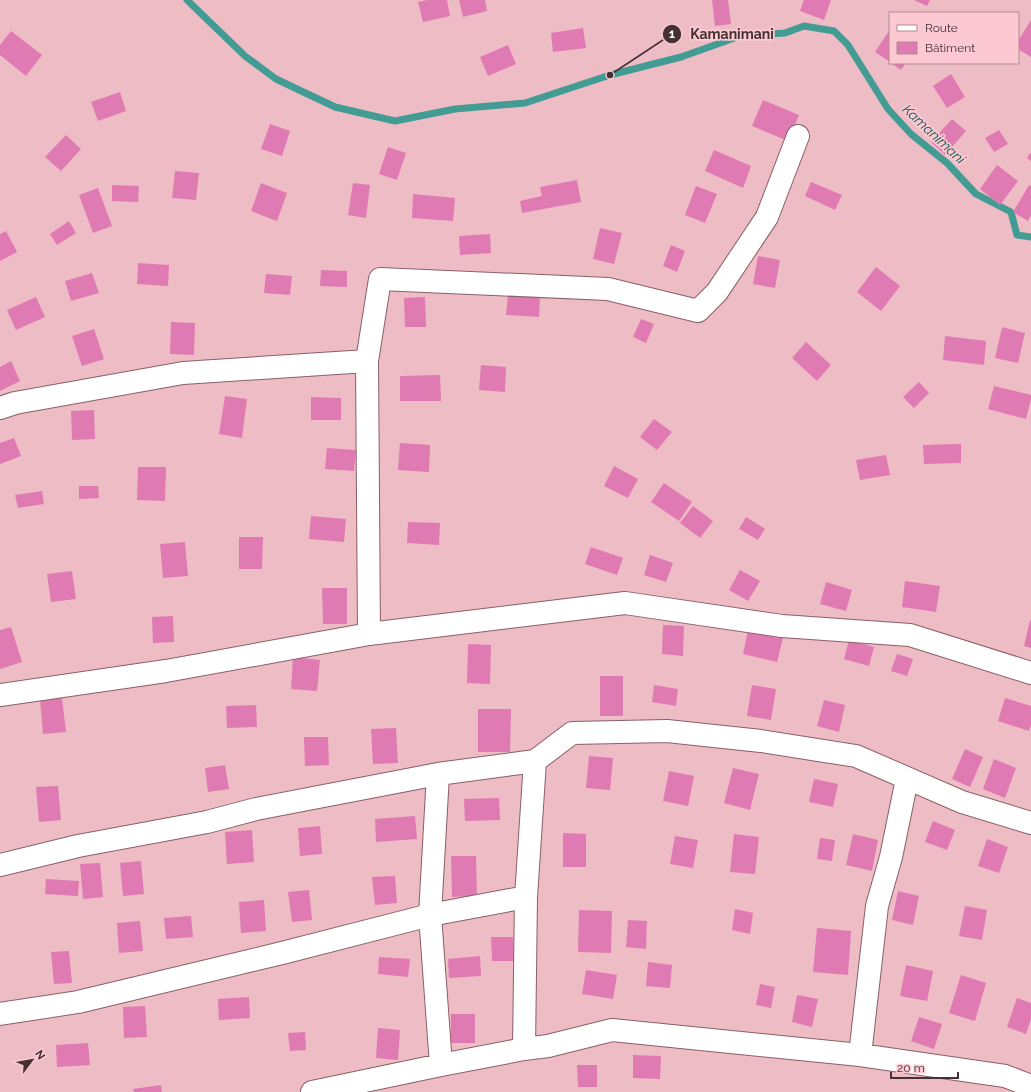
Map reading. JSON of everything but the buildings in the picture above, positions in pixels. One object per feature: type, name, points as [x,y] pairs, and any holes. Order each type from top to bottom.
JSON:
[{"type":"street","points":[[369,634],[367,361],[380,279],[608,289],[698,311],[717,292],[767,217],[798,136]]},
{"type":"street","points":[[0,408],[15,403],[183,373],[367,361]]},
{"type":"street","points":[[0,695],[166,671],[369,634],[625,603],[782,626],[910,635],[1031,673]]},
{"type":"street","points":[[0,865],[78,846],[207,822],[256,809],[438,774],[535,761],[572,733],[667,731],[761,742],[856,756],[962,802],[1031,823]]},
{"type":"street","points":[[524,1049],[526,897],[535,761]]},
{"type":"street","points":[[438,774],[430,915],[441,1065]]},
{"type":"street","points":[[860,1056],[877,906],[890,857],[907,778]]},
{"type":"street","points":[[0,1014],[78,1002],[430,915],[526,897]]},
{"type":"street","points":[[312,1092],[441,1065],[524,1049],[548,1046],[612,1030],[860,1056],[1005,1076],[1031,1086]]},
{"type":"waterway","name":"Kamanimani","points":[[187,0],[245,56],[276,79],[335,107],[395,121],[455,109],[525,103],[610,75],[681,57],[740,36],[785,33],[804,26],[834,31],[848,45],[888,109],[911,134],[947,163],[976,194],[1011,212],[1017,235],[1031,237]]},
{"type":"place","name":"Kamanimani","points":[[610,75]]}]
